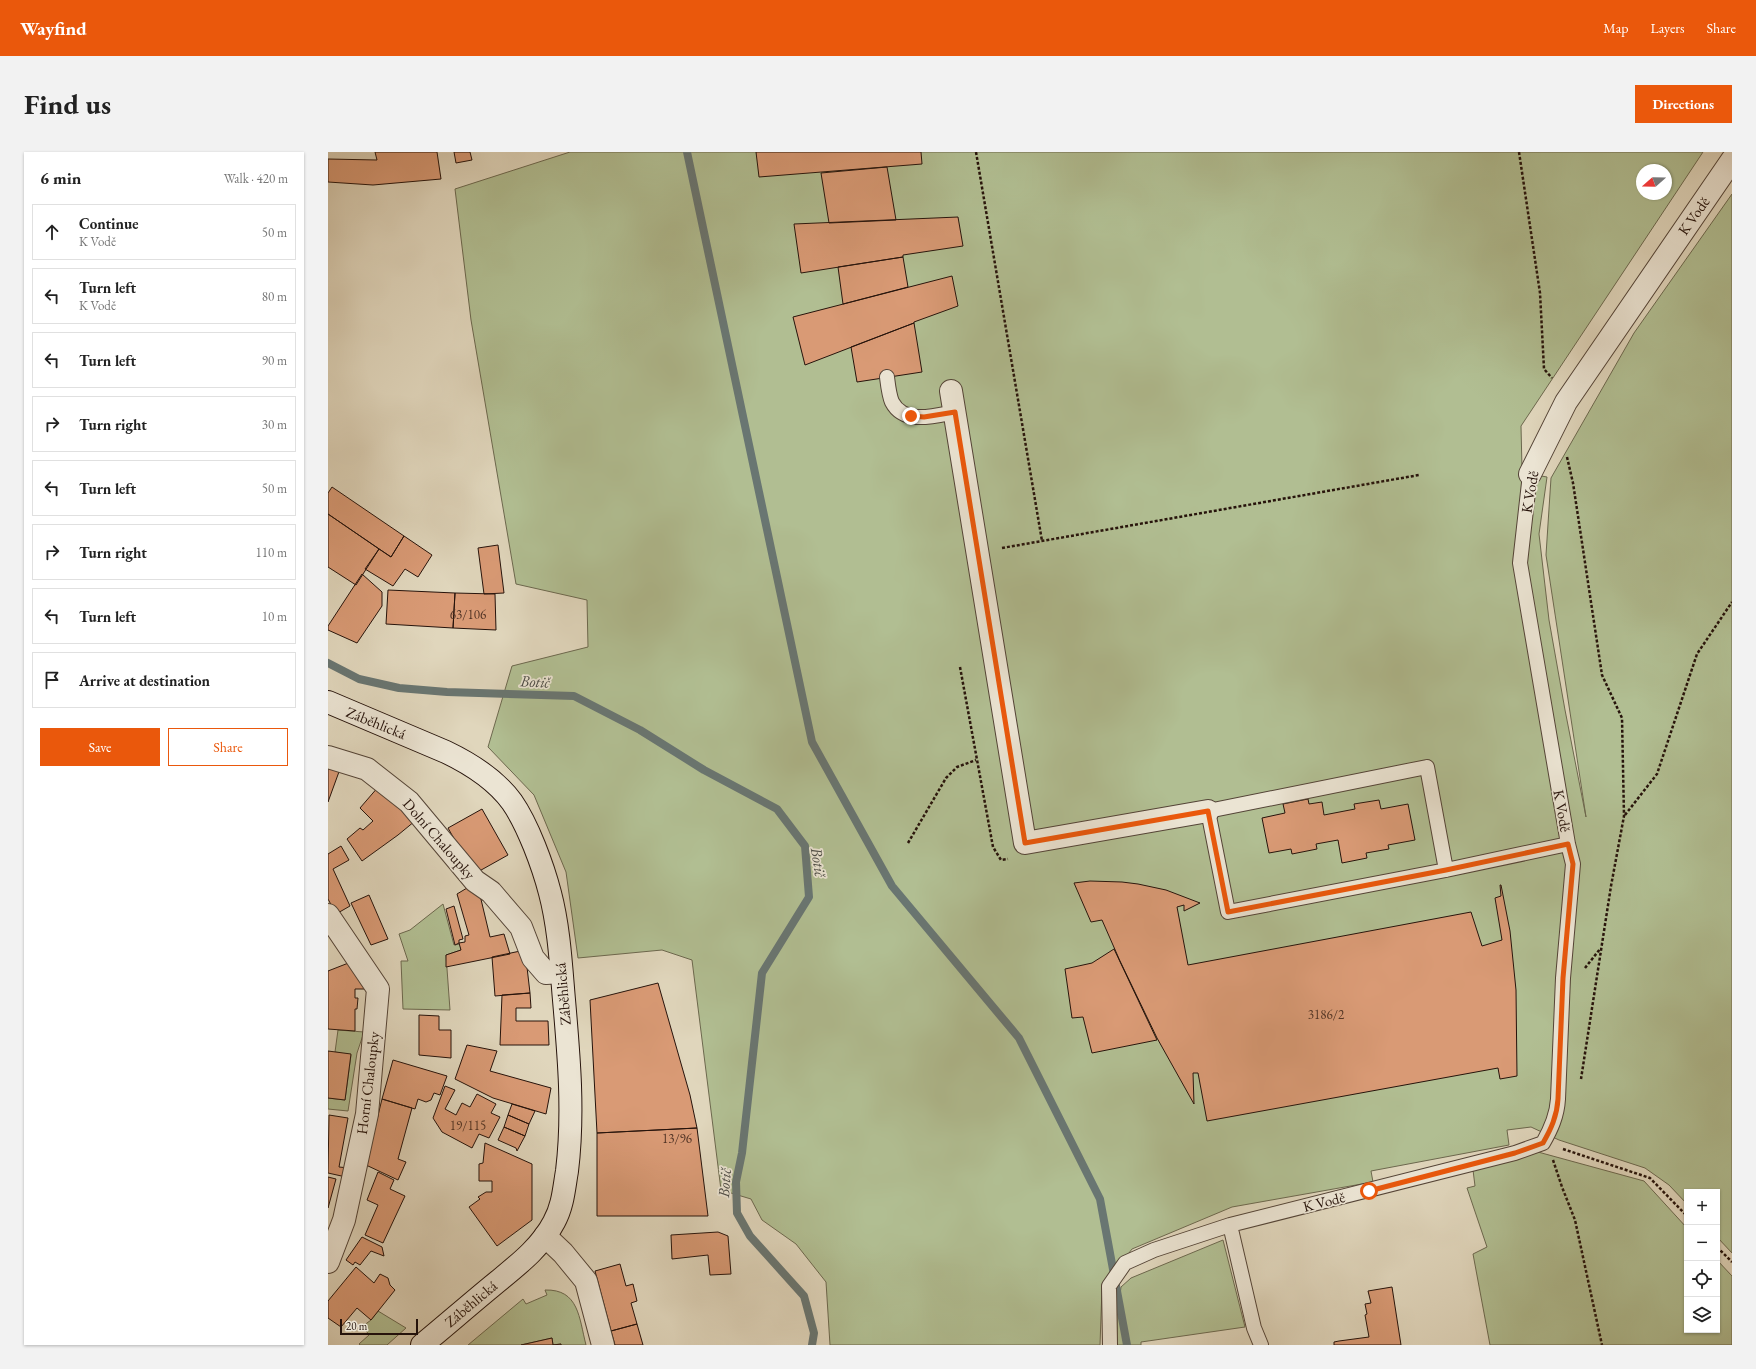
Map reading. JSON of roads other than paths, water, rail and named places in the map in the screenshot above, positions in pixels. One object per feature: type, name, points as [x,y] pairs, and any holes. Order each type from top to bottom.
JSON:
[{"type":"street","name":"K Vodě","points":[[1530,474],[1566,402],[1732,160]]},
{"type":"street","points":[[953,401],[1025,843],[1208,811]]},
{"type":"street","name":"Záběhlická","points":[[328,702],[463,760],[491,780],[504,792],[520,816],[546,880],[553,908],[561,972],[571,1080],[571,1128],[561,1203],[555,1221],[545,1236],[526,1258],[422,1345]]},
{"type":"street","name":"Dolní Chaloupky","points":[[328,757],[367,769],[409,802],[475,881],[491,892],[521,927],[533,958],[546,973],[561,972]]},
{"type":"street","name":"Horní Chaloupky","points":[[328,914],[378,989],[367,1114],[344,1220],[328,1262]]},
{"type":"street","points":[[545,1236],[563,1253],[586,1281],[603,1345]]},
{"type":"lane","points":[[886,377],[892,401],[899,412],[911,416],[924,417],[953,401]]},
{"type":"lane","name":"K Vodě","points":[[1110,1345],[1109,1286],[1125,1263],[1154,1250],[1230,1225],[1508,1155],[1543,1143],[1552,1128],[1557,1111],[1558,1099],[1563,978],[1573,864],[1568,844],[1520,563],[1530,474]]},
{"type":"lane","points":[[1446,870],[1427,767],[1208,811],[1228,912],[1446,870],[1568,844]]},
{"type":"lane","points":[[1230,1225],[1254,1328],[1261,1345]]},
{"type":"waterway","points":[[687,152],[812,742],[892,886],[1019,1038],[1100,1199],[1127,1345]]},
{"type":"waterway","name":"Botič","points":[[328,663],[359,679],[399,688],[447,692],[574,696],[640,730],[704,770],[777,809],[805,846],[809,897],[762,973],[742,1153],[736,1182],[737,1213],[750,1236],[804,1296],[814,1333],[812,1345]]}]
